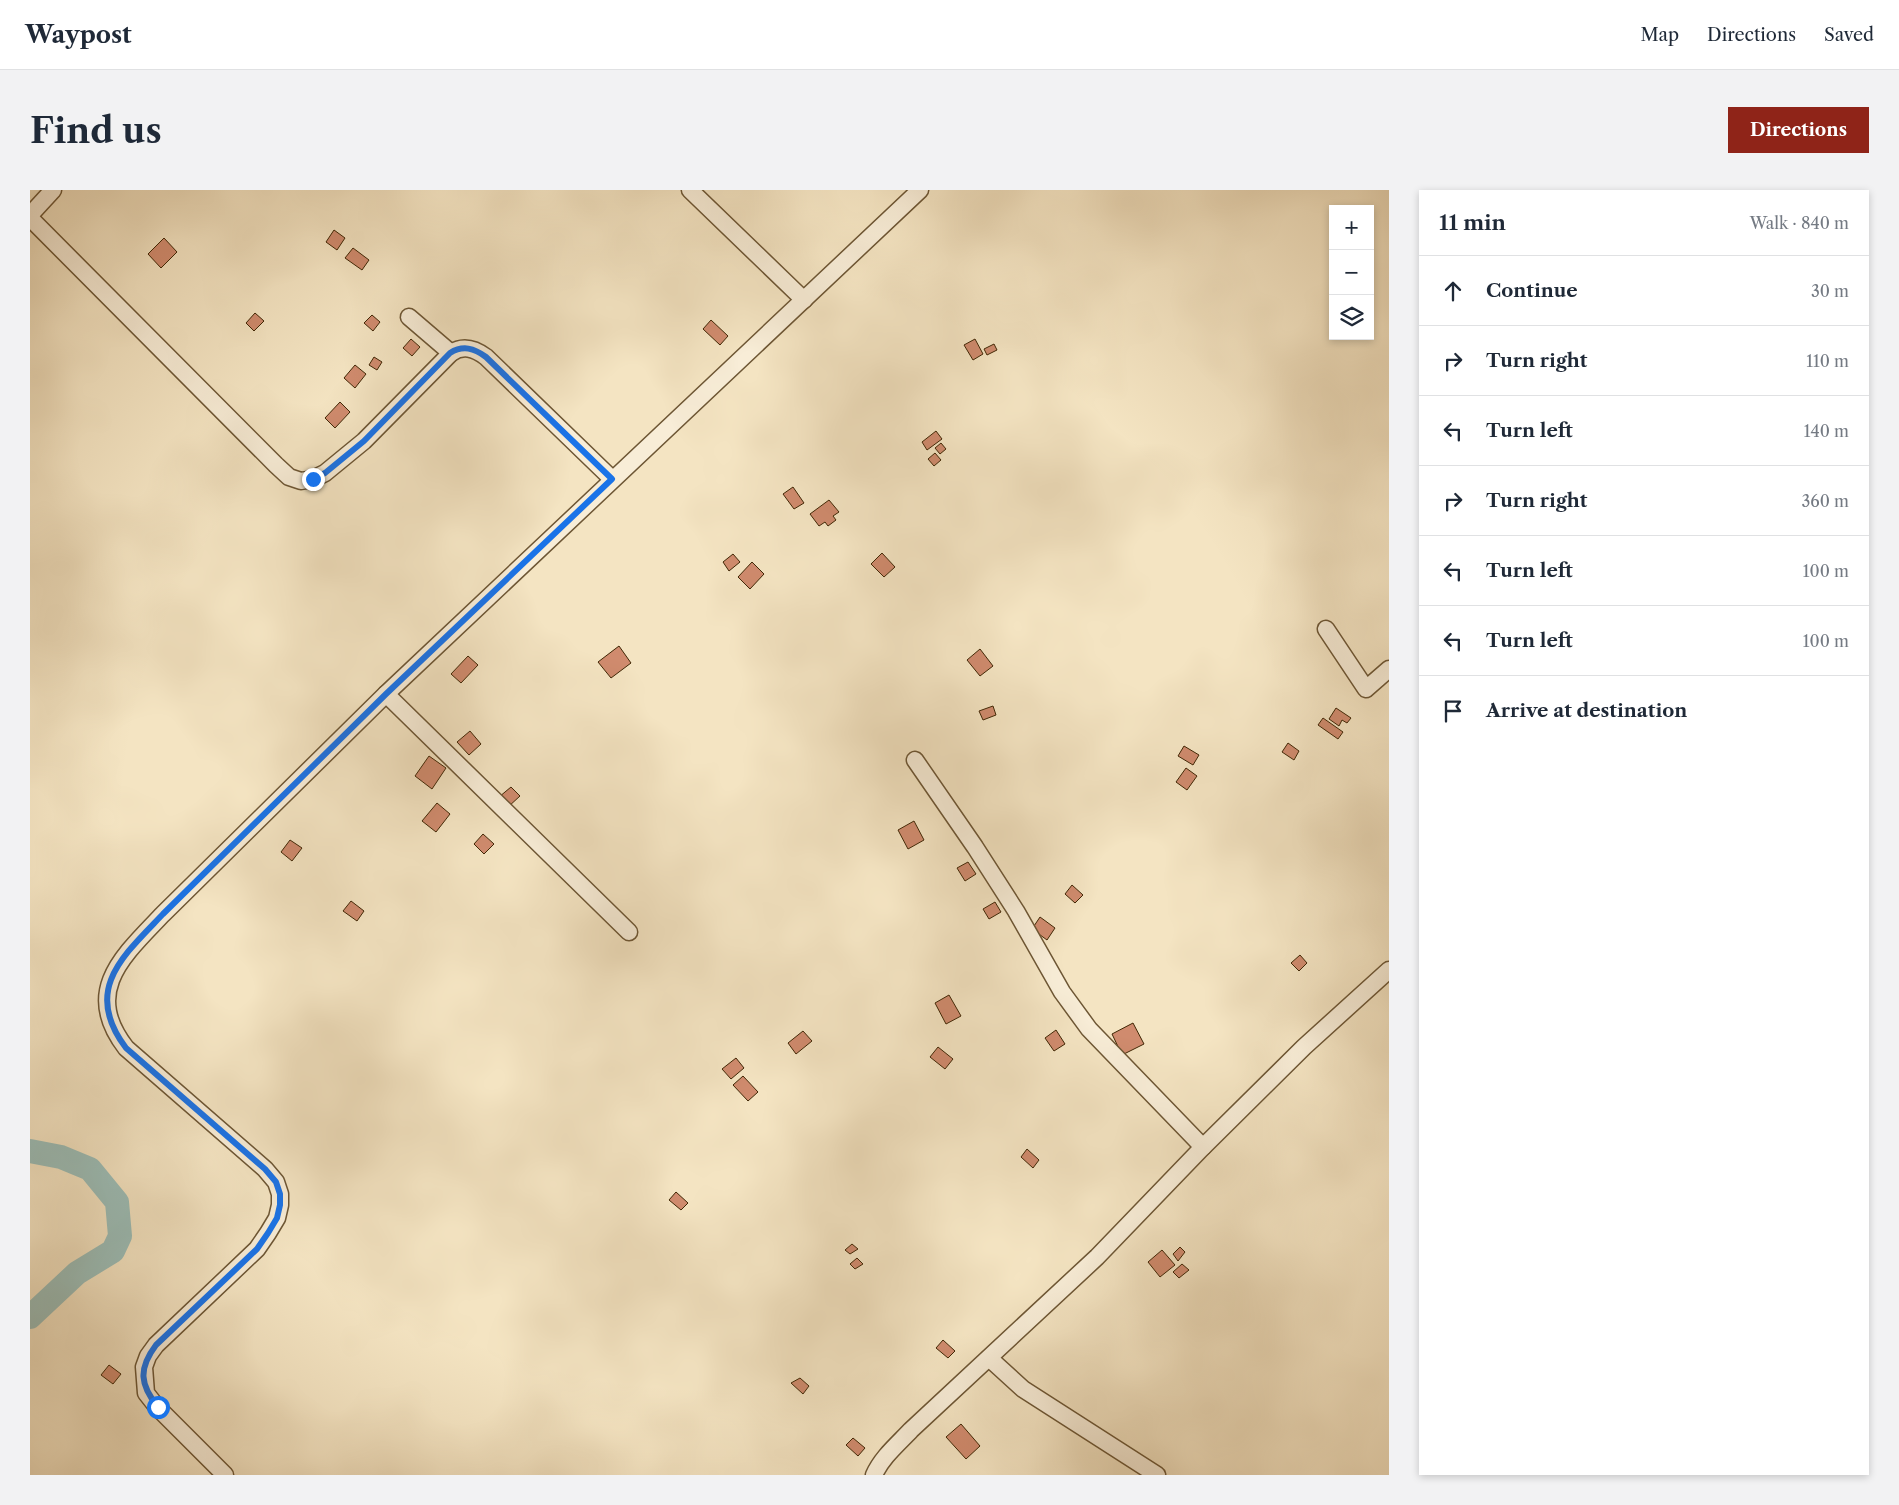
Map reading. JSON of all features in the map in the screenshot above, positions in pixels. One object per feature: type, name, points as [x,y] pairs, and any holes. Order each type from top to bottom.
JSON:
[{"type":"street","points":[[53,190],[30,216],[289,477],[301,481],[313,479],[325,473],[364,441],[450,353],[465,348],[472,349],[486,357],[612,479]]},
{"type":"street","points":[[690,190],[804,300]]},
{"type":"street","points":[[225,1475],[146,1393],[144,1367],[148,1356],[156,1345],[257,1249],[277,1218],[280,1194],[276,1182],[265,1169],[126,1048],[115,1033],[108,1017],[106,1002],[109,984],[121,962],[156,921],[386,694],[920,190]]},
{"type":"street","points":[[409,317],[450,353]]},
{"type":"street","points":[[1326,629],[1366,689],[1389,669]]},
{"type":"street","points":[[386,694],[629,932]]},
{"type":"street","points":[[915,760],[1016,910],[1062,992],[1089,1029],[1202,1147]]},
{"type":"street","points":[[874,1475],[878,1466],[899,1443],[1097,1257],[1202,1147],[1304,1047],[1389,970]]},
{"type":"street","points":[[988,1358],[1023,1389],[1157,1475]]},
{"type":"building","points":[[334,230],[345,238],[337,250],[326,242]]},
{"type":"building","points":[[164,238],[177,252],[161,268],[148,254]]},
{"type":"building","points":[[353,248],[369,260],[362,270],[345,258]]},
{"type":"building","points":[[255,313],[264,321],[254,331],[246,323]]},
{"type":"building","points":[[372,315],[380,322],[373,331],[364,323]]},
{"type":"building","points":[[711,320],[728,336],[720,345],[703,329]]},
{"type":"building","points":[[411,339],[420,347],[412,356],[403,348]]},
{"type":"building","points":[[975,339],[983,354],[973,360],[964,345]]},
{"type":"building","points":[[994,344],[997,350],[987,355],[984,349]]},
{"type":"building","points":[[374,357],[382,362],[377,370],[369,365]]},
{"type":"building","points":[[355,365],[366,374],[355,388],[344,378]]},
{"type":"building","points":[[340,402],[350,412],[335,428],[325,418]]},
{"type":"building","points":[[936,431],[942,439],[927,450],[922,442]]},
{"type":"building","points":[[941,443],[946,449],[940,454],[935,448]]},
{"type":"building","points":[[935,453],[941,460],[934,466],[928,459]]},
{"type":"building","points":[[793,487],[804,503],[794,509],[783,494]]},
{"type":"building","points":[[829,500],[839,512],[833,516],[836,520],[828,526],[825,522],[819,526],[810,514]]},
{"type":"building","points":[[882,553],[895,567],[884,577],[871,564]]},
{"type":"building","points":[[733,554],[740,562],[729,571],[723,562]]},
{"type":"building","points":[[752,562],[764,574],[750,589],[738,577]]},
{"type":"building","points":[[619,646],[631,663],[611,678],[598,662]]},
{"type":"building","points":[[980,649],[993,666],[980,676],[967,660]]},
{"type":"building","points":[[468,656],[478,665],[461,683],[451,674]]},
{"type":"building","points":[[993,706],[996,715],[983,720],[979,711]]},
{"type":"building","points":[[1336,708],[1351,718],[1347,723],[1342,720],[1339,726],[1329,719]]},
{"type":"building","points":[[1323,718],[1343,732],[1338,739],[1318,725]]},
{"type":"building","points":[[470,731],[481,744],[469,755],[457,742]]},
{"type":"building","points":[[1288,743],[1299,751],[1294,760],[1282,752]]},
{"type":"building","points":[[1184,746],[1199,755],[1193,765],[1178,756]]},
{"type":"building","points":[[429,756],[446,768],[432,789],[415,776]]},
{"type":"building","points":[[1186,768],[1197,776],[1187,790],[1176,782]]},
{"type":"building","points":[[511,787],[520,796],[508,807],[499,797]]},
{"type":"building","points":[[437,803],[450,814],[436,832],[422,821]]},
{"type":"building","points":[[914,821],[924,840],[908,849],[898,830]]},
{"type":"building","points":[[483,834],[494,844],[484,854],[474,844]]},
{"type":"building","points":[[290,840],[302,848],[292,861],[281,852]]},
{"type":"building","points":[[968,862],[976,874],[965,881],[957,868]]},
{"type":"building","points":[[1072,885],[1083,895],[1075,903],[1065,894]]},
{"type":"building","points":[[351,901],[364,911],[357,921],[343,911]]},
{"type":"building","points":[[995,902],[1001,912],[989,919],[983,909]]},
{"type":"building","points":[[1040,917],[1055,928],[1047,940],[1032,929]]},
{"type":"building","points":[[1300,955],[1307,963],[1299,971],[1291,963]]},
{"type":"building","points":[[949,995],[961,1016],[946,1024],[935,1003]]},
{"type":"building","points":[[1133,1023],[1144,1044],[1122,1055],[1112,1034]]},
{"type":"building","points":[[1056,1030],[1065,1044],[1054,1051],[1045,1038]]},
{"type":"building","points":[[803,1031],[812,1041],[796,1054],[788,1043]]},
{"type":"building","points":[[938,1047],[953,1059],[945,1069],[930,1057]]},
{"type":"building","points":[[736,1058],[744,1068],[731,1079],[722,1069]]},
{"type":"building","points":[[743,1076],[758,1092],[748,1101],[733,1085]]},
{"type":"building","points":[[1027,1149],[1039,1160],[1033,1168],[1021,1157]]},
{"type":"building","points":[[676,1192],[688,1203],[681,1210],[669,1200]]},
{"type":"building","points":[[852,1244],[858,1249],[850,1254],[845,1250]]},
{"type":"building","points":[[1180,1247],[1185,1252],[1178,1261],[1173,1254]]},
{"type":"building","points":[[1162,1250],[1175,1265],[1160,1277],[1148,1262]]},
{"type":"building","points":[[857,1258],[863,1264],[855,1269],[850,1264]]},
{"type":"building","points":[[1182,1264],[1189,1270],[1179,1278],[1173,1272]]},
{"type":"building","points":[[943,1340],[955,1351],[948,1358],[936,1348]]},
{"type":"building","points":[[109,1365],[121,1374],[113,1384],[101,1375]]},
{"type":"building","points":[[800,1378],[809,1386],[803,1394],[791,1383]]},
{"type":"building","points":[[961,1424],[980,1446],[966,1459],[946,1437]]},
{"type":"building","points":[[853,1438],[865,1448],[858,1456],[846,1445]]},
{"type":"waterway","points":[[30,1151],[61,1157],[90,1169],[117,1202],[120,1236],[113,1251],[77,1273],[30,1317]]},
{"type":"route","points":[[158,1407],[146,1393],[144,1367],[148,1356],[156,1345],[257,1249],[277,1218],[280,1194],[276,1182],[265,1169],[126,1048],[115,1033],[108,1017],[106,1002],[109,984],[121,962],[136,942],[163,914],[386,694],[612,479],[486,357],[472,349],[465,348],[450,353],[364,441],[325,473],[313,479]]}]
